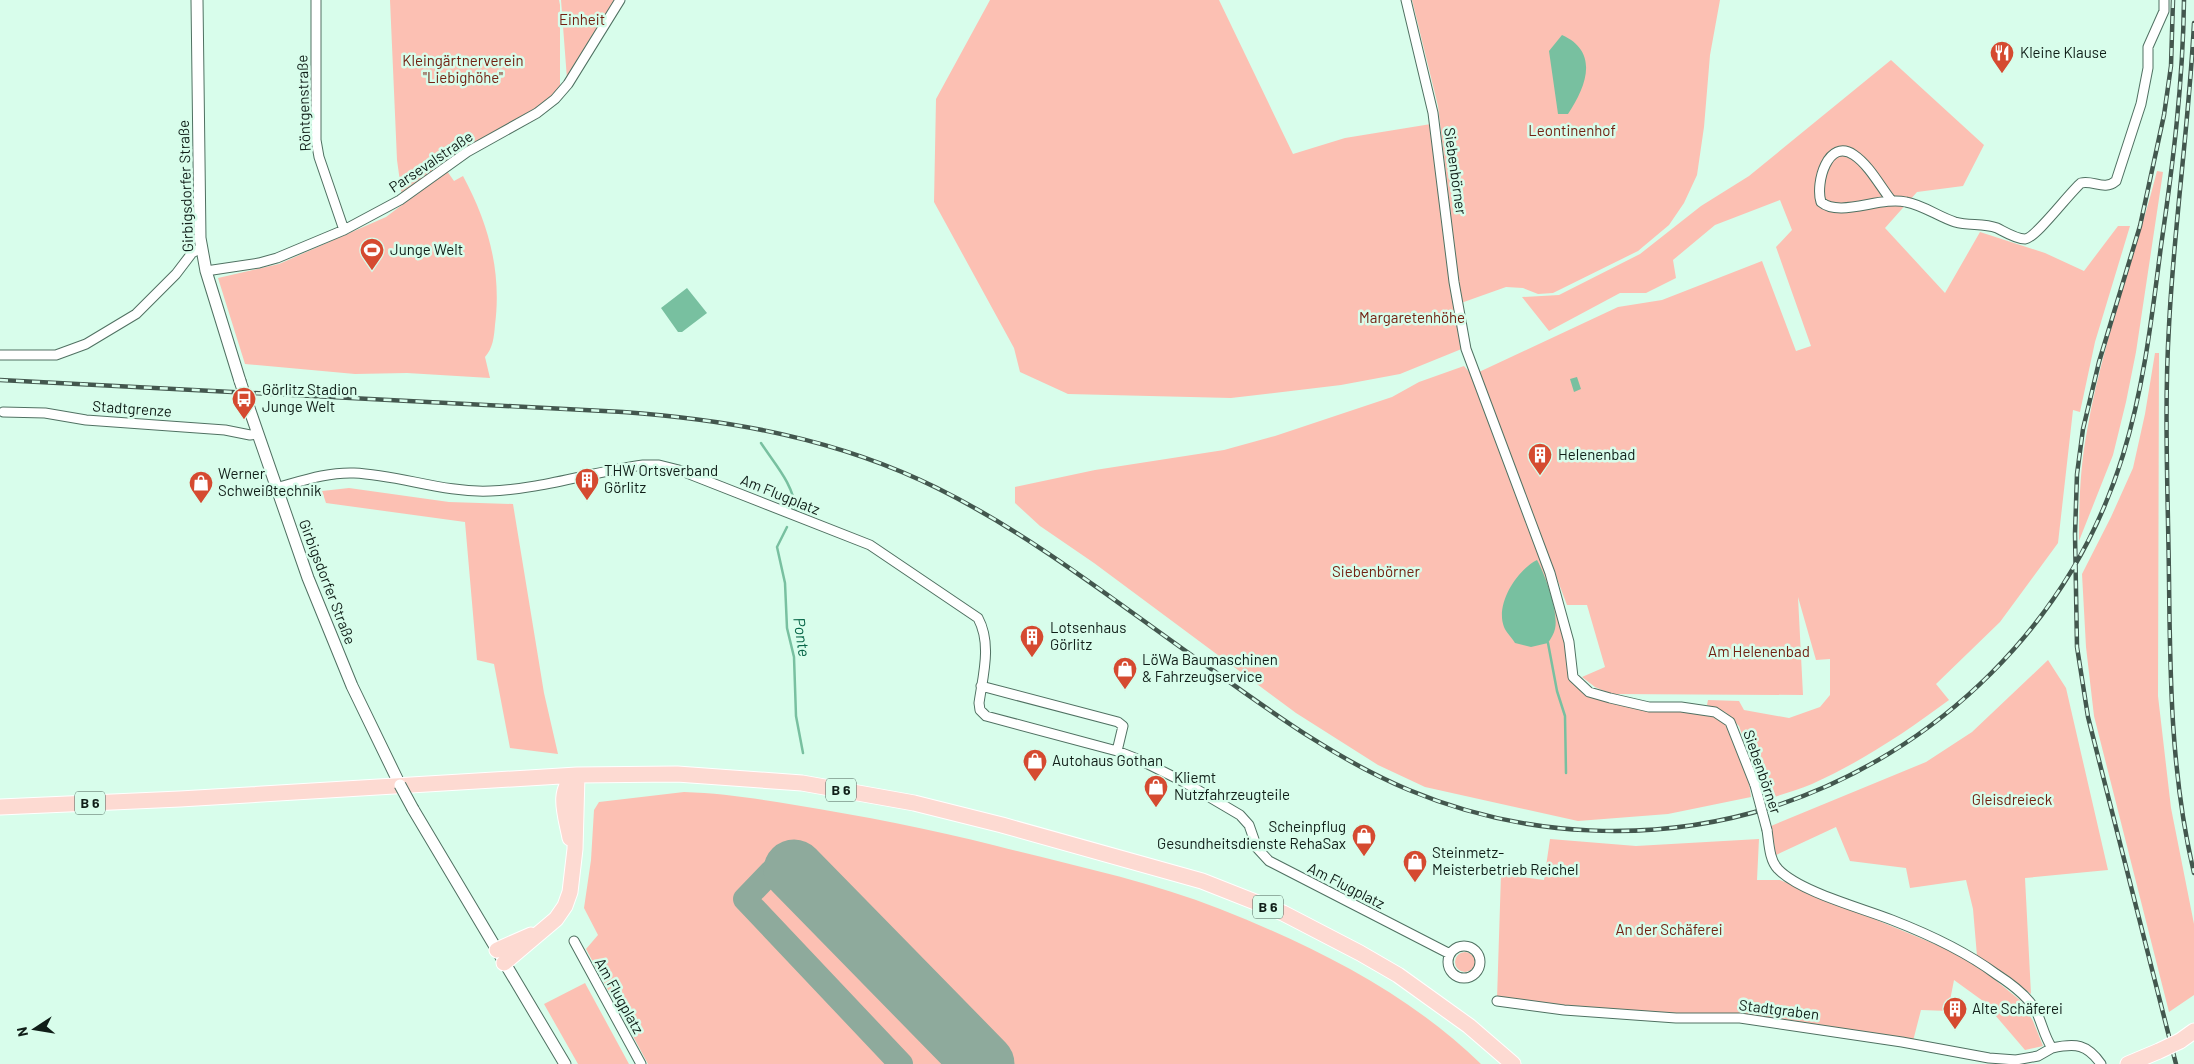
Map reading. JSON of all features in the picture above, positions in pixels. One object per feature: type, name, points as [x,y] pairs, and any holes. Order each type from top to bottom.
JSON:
[{"type":"main road","name":"B 6","points":[[0,807],[533,779],[577,775],[677,774],[802,783],[923,805],[1002,825],[1202,881],[1283,913],[1398,975],[1469,1026],[1513,1064]]},
{"type":"main road","points":[[573,859],[564,808],[565,787],[569,780],[577,775]]},
{"type":"main road","points":[[501,956],[541,932],[556,919],[565,906],[570,892],[575,849],[577,775]]},
{"type":"main road","points":[[533,779],[554,794],[564,808]]},
{"type":"main road","points":[[2128,1064],[2180,1041],[2194,1031]]},
{"type":"street","name":"Girbigsdorfer Straße","points":[[197,0],[201,248],[206,271],[240,381],[308,578],[352,686],[386,758],[413,809],[501,956]]},
{"type":"street","name":"Röntgenstraße","points":[[316,0],[316,140],[319,157],[344,230]]},
{"type":"street","name":"Parsevalstraße","points":[[206,271],[259,263],[277,258],[344,230],[394,204],[467,152],[549,104],[568,84],[620,0]]},
{"type":"street","name":"Siebenbörner","points":[[1406,0],[1433,113],[1447,212],[1454,282],[1466,349],[1550,572],[1569,642],[1573,677],[1589,692],[1649,706],[1681,707],[1715,712],[1730,722],[1754,785],[1767,830],[1772,858],[1777,868],[1791,880],[1948,945],[1997,974],[2028,1000],[2036,1011],[2052,1048]]},
{"type":"street","points":[[1891,200],[1864,166],[1850,153],[1837,153],[1830,157],[1821,172],[1819,196],[1821,202],[1826,206],[1841,209],[1891,200],[1906,202],[1957,222],[1982,224],[2025,239],[2033,236],[2039,230],[2056,208],[2081,183],[2085,182],[2102,186],[2111,185],[2116,181],[2141,104],[2148,68],[2148,47],[2164,11],[2164,0]]},
{"type":"street","points":[[0,355],[56,356],[86,344],[136,314],[176,274],[192,253],[201,248]]},
{"type":"street","name":"Stadtgrenze","points":[[3,412],[45,413],[86,420],[225,430],[250,435],[258,434]]},
{"type":"street","name":"Am Flugplatz","points":[[276,488],[326,474],[355,473],[458,490],[489,491],[513,489],[643,465],[659,465],[679,470],[870,545],[978,618],[984,630],[986,648],[980,710],[986,716],[1117,751],[1184,782],[1240,815],[1249,824],[1257,848],[1269,861],[1450,954]]},
{"type":"street","points":[[981,686],[1118,722],[1123,726],[1117,751]]},
{"type":"street","name":"Am Flugplatz","points":[[574,941],[641,1064]]},
{"type":"street","points":[[501,956],[565,1064]]},
{"type":"street","name":"Stadtgraben","points":[[1497,1001],[1564,1010],[1667,1017],[1740,1018],[2007,1060],[2029,1058],[2052,1048],[2067,1045],[2085,1047],[2101,1064]]},
{"type":"green space","name":"Kleingärtnerverein \"Liebighöhe\"","points":[[390,0],[559,0],[560,5],[560,88],[544,103],[466,148],[402,196],[397,160]]},
{"type":"green space","name":"Einheit","points":[[561,0],[619,0],[567,79]]},
{"type":"green space","name":"Margaretenhöhe","points":[[990,0],[1219,0],[1293,154],[1345,138],[1431,124],[1464,348],[1400,374],[1341,385],[1231,398],[1068,394],[1020,372],[1014,348],[934,202],[936,99]]},
{"type":"green space","name":"Leontinenhof","points":[[1412,0],[1720,0],[1710,55],[1704,127],[1697,175],[1684,203],[1669,225],[1638,251],[1553,293],[1538,294],[1523,288],[1506,287],[1461,303],[1438,106]]},
{"type":"green space","name":"Am Helenenbad","points":[[1891,60],[1984,145],[1963,186],[1917,192],[1885,228],[1945,293],[1980,232],[2045,253],[2084,271],[2118,226],[2130,226],[2095,342],[2080,412],[2073,410],[2058,543],[2000,622],[1936,684],[1949,700],[1900,735],[1848,766],[1812,784],[1765,800],[1739,726],[1725,712],[1707,705],[1708,700],[1739,701],[1744,710],[1789,718],[1820,707],[1830,695],[1830,659],[1816,660],[1798,597],[1803,695],[1611,694],[1595,687],[1582,677],[1605,667],[1587,605],[1567,605],[1479,372],[1618,307],[1662,300],[1762,261],[1796,351],[1811,346],[1776,247],[1792,230],[1780,200],[1715,225],[1673,260],[1676,278],[1646,293],[1620,293],[1549,331],[1522,297],[1559,295],[1640,254],[1701,206],[1749,176]]},
{"type":"green space","name":"Junge Welt","points":[[447,171],[454,181],[463,176],[472,193],[486,229],[495,266],[497,305],[494,334],[490,350],[485,357],[490,378],[407,373],[355,374],[245,364],[218,278],[279,264],[386,217]]},
{"type":"green space","points":[[2157,171],[2163,172],[2136,352],[2126,402],[2113,455],[2079,541],[2081,472],[2093,398]]},
{"type":"green space","points":[[2155,353],[2159,353],[2158,696],[2171,808],[2194,924],[2194,995],[2169,1012],[2094,716],[2086,647],[2082,574],[2133,468],[2145,414]]},
{"type":"green space","name":"Siebenbörner","points":[[1464,366],[1470,373],[1530,526],[1558,609],[1571,679],[1590,696],[1715,712],[1730,722],[1746,762],[1751,797],[1668,814],[1578,821],[1425,787],[1378,765],[1296,713],[1094,563],[1040,526],[1015,503],[1015,487],[1095,470],[1224,450],[1275,436],[1392,397],[1419,382]]},
{"type":"green space","points":[[349,488],[449,502],[513,504],[544,693],[558,754],[510,748],[494,664],[477,660],[465,522],[326,503],[322,491]]},
{"type":"green space","name":"Gleisdreieck","points":[[2048,660],[2066,688],[2108,870],[2025,878],[2031,994],[1977,956],[1973,909],[1966,880],[1910,888],[1906,868],[1850,861],[1836,827],[1776,855],[1771,826],[1926,762],[1972,732]]},
{"type":"green space","points":[[684,792],[726,795],[767,801],[922,828],[1110,874],[1193,899],[1255,923],[1358,974],[1423,1015],[1453,1038],[1481,1064],[648,1064],[586,949],[598,935],[584,908],[591,860],[594,810],[599,802]]},
{"type":"green space","name":"An der Schäferei","points":[[1550,839],[1636,846],[1759,839],[1757,880],[1780,880],[1954,952],[1988,974],[2021,1001],[2033,1021],[2043,1046],[2025,1050],[1983,1001],[1954,980],[1948,1011],[1921,1010],[1913,1041],[1742,1016],[1675,1016],[1497,999],[1501,874],[1544,880]]},
{"type":"green space","points":[[1465,952],[1472,955],[1475,962],[1472,969],[1465,972],[1458,969],[1455,962],[1458,955]]},
{"type":"green space","points":[[585,983],[629,1064],[578,1064],[544,1004]]},
{"type":"shaded area","points":[[1562,35],[1574,42],[1581,51],[1585,60],[1586,71],[1580,93],[1568,114],[1558,114],[1549,51]]},
{"type":"shaded area","points":[[687,288],[707,313],[682,332],[678,332],[661,308]]},
{"type":"shaded area","points":[[1577,377],[1581,389],[1574,392],[1570,379]]},
{"type":"shaded area","points":[[1537,560],[1544,574],[1556,622],[1554,633],[1548,643],[1531,647],[1515,643],[1504,627],[1502,618],[1505,598],[1515,580],[1522,571]]},
{"type":"waterway","name":"Ponte","points":[[761,443],[788,483],[796,511]]},
{"type":"waterway","name":"Ponte","points":[[787,527],[777,547],[785,583],[787,628],[794,657],[796,716],[803,753]]},
{"type":"waterway","name":"Siebenbörner","points":[[1548,643],[1557,691],[1565,716],[1566,773]]},
{"type":"taxiway","points":[[794,870],[775,868],[745,899],[901,1064]]},
{"type":"runway","points":[[794,870],[984,1064]]},
{"type":"railway","points":[[2173,0],[2171,66],[2164,115],[2140,226],[2099,362],[2083,429],[2077,474],[2075,534],[2077,647],[2088,717],[2176,1064]]},
{"type":"railway","points":[[0,380],[623,412],[704,420],[784,435],[823,445],[900,471],[971,506],[1067,566],[1296,728],[1351,762],[1409,790],[1453,806],[1498,818],[1543,826],[1589,830],[1636,831],[1682,827],[1727,819],[1772,807],[1833,784],[1890,753],[1943,716],[1991,674],[2033,626],[2070,573],[2100,516],[2123,455],[2137,404],[2151,325],[2173,154],[2182,62],[2184,0]]},
{"type":"railway","points":[[2194,23],[2189,99],[2171,288],[2167,421],[2170,653],[2173,727],[2186,837],[2194,873]]},
{"type":"place","name":"Kleine Klause","points":[[2002,74]]},
{"type":"place","name":"Junge Welt","points":[[372,271]]},
{"type":"place","name":"Görlitz Stadion Junge Welt","points":[[244,420]]},
{"type":"place","name":"Helenenbad","points":[[1540,476]]},
{"type":"place","name":"THW Ortsverband Görlitz","points":[[587,501]]},
{"type":"place","name":"Werner Schweißtechnik","points":[[201,504]]},
{"type":"place","name":"Lotsenhaus Görlitz","points":[[1032,658]]},
{"type":"place","name":"LöWa Baumaschinen & Fahrzeugservice","points":[[1125,690]]},
{"type":"place","name":"Autohaus Gothan","points":[[1035,782]]},
{"type":"place","name":"Kliemt Nutzfahrzeugteile","points":[[1156,808]]},
{"type":"place","name":"Scheinpflug Gesundheitsdienste RehaSax","points":[[1364,857]]},
{"type":"place","name":"Steinmetz- Meisterbetrieb Reichel","points":[[1415,883]]},
{"type":"place","name":"Alte Schäferei","points":[[1955,1030]]}]
